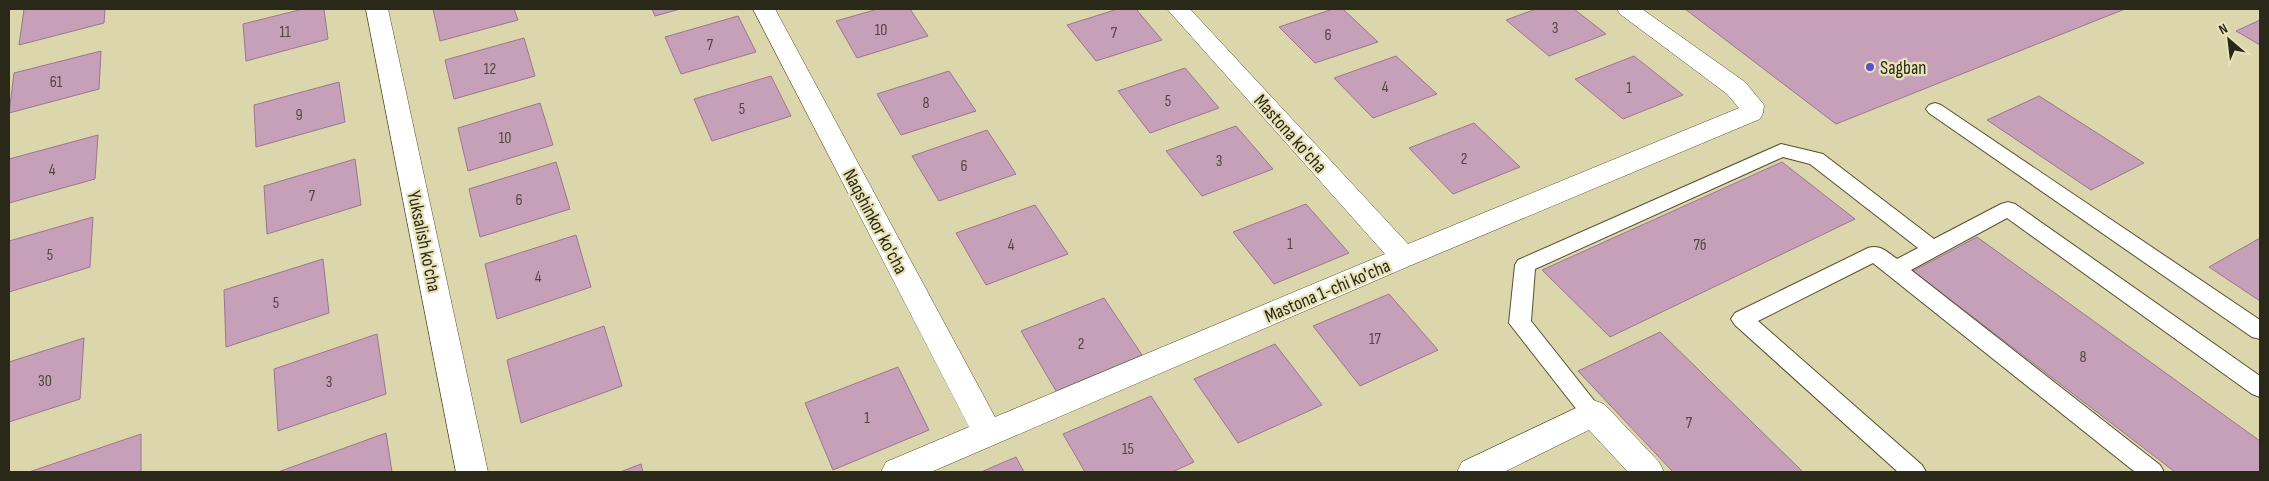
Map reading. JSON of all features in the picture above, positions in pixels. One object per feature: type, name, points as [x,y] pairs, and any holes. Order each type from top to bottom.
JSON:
[{"type":"street","name":"Yuksalish ko'cha","points":[[377,9],[472,472]]},
{"type":"street","name":"Naqshinkor ko'cha","points":[[764,9],[988,434]]},
{"type":"street","name":"Mastona ko'cha","points":[[1178,9],[1404,257]]},
{"type":"street","name":"Mastona 1-chi ko'cha","points":[[897,472],[1750,113],[1752,105],[1736,88],[1628,9]]},
{"type":"street","points":[[1473,472],[1593,413],[1648,472]]},
{"type":"lane","points":[[1934,109],[2260,331]]},
{"type":"lane","points":[[1593,413],[1520,323],[1525,265],[1781,150],[1816,159],[1933,249]]},
{"type":"lane","points":[[1895,269],[2008,209],[2260,388]]},
{"type":"lane","points":[[1914,472],[1742,318],[1874,253],[2152,472]]},
{"type":"building","points":[[24,9],[105,9],[104,23],[19,45]]},
{"type":"building","points":[[303,9],[324,9],[328,39],[246,61],[243,24]]},
{"type":"building","points":[[433,9],[514,9],[518,20],[440,41]]},
{"type":"building","points":[[652,9],[680,9],[655,16]]},
{"type":"building","points":[[878,9],[910,9],[928,36],[857,58],[836,21]]},
{"type":"building","points":[[1118,9],[1136,9],[1162,40],[1096,61],[1067,25]]},
{"type":"building","points":[[1333,9],[1343,9],[1378,42],[1315,63],[1279,27]]},
{"type":"building","points":[[1536,9],[1574,9],[1606,34],[1549,56],[1506,20]]},
{"type":"building","name":"Sagban","points":[[1685,9],[2125,9],[1836,124]]},
{"type":"building","points":[[738,16],[756,52],[681,74],[665,37]]},
{"type":"building","points":[[2260,20],[2260,45],[2236,31]]},
{"type":"building","points":[[524,38],[535,76],[454,99],[445,60]]},
{"type":"building","points":[[101,51],[99,89],[9,113],[14,73]]},
{"type":"building","points":[[1396,56],[1437,94],[1373,118],[1334,78]]},
{"type":"building","points":[[1634,56],[1683,95],[1623,119],[1575,79]]},
{"type":"building","points":[[1185,68],[1219,108],[1150,133],[1118,91]]},
{"type":"building","points":[[949,71],[976,111],[901,135],[877,94]]},
{"type":"building","points":[[771,76],[791,116],[712,141],[694,99]]},
{"type":"building","points":[[339,82],[345,122],[256,147],[254,105]]},
{"type":"building","points":[[2039,96],[2144,163],[2091,190],[1987,120]]},
{"type":"building","points":[[540,103],[553,145],[468,171],[458,128]]},
{"type":"building","points":[[1474,123],[1520,167],[1453,194],[1409,148]]},
{"type":"building","points":[[1236,126],[1273,169],[1202,196],[1166,151]]},
{"type":"building","points":[[987,130],[1016,174],[939,201],[912,156]]},
{"type":"building","points":[[98,135],[95,179],[9,203],[9,159]]},
{"type":"building","points":[[355,159],[361,205],[267,234],[264,186]]},
{"type":"building","points":[[556,162],[570,209],[480,237],[469,189]]},
{"type":"building","points":[[1782,162],[1855,219],[1610,337],[1542,270]]},
{"type":"building","points":[[1306,204],[1349,253],[1274,284],[1233,232]]},
{"type":"building","points":[[1035,205],[1068,254],[986,285],[956,233]]},
{"type":"building","points":[[93,217],[90,267],[9,292],[9,241]]},
{"type":"building","points":[[576,235],[591,287],[497,319],[485,264]]},
{"type":"building","points":[[1977,237],[2260,441],[2260,472],[2175,472],[1913,271]]},
{"type":"building","points":[[2260,238],[2260,301],[2209,267]]},
{"type":"building","points":[[323,259],[329,313],[226,347],[224,290]]},
{"type":"building","points":[[1389,294],[1438,350],[1360,386],[1313,326]]},
{"type":"building","points":[[1104,298],[1142,355],[1056,391],[1021,331]]},
{"type":"building","points":[[604,326],[622,386],[521,423],[507,360]]},
{"type":"building","points":[[1660,332],[1803,472],[1673,472],[1578,371]]},
{"type":"building","points":[[377,334],[386,394],[278,431],[274,369]]},
{"type":"building","points":[[84,338],[80,399],[9,422],[9,362]]},
{"type":"building","points":[[1275,344],[1322,405],[1238,443],[1194,379]]},
{"type":"building","points":[[898,367],[929,430],[833,470],[805,403]]},
{"type":"building","points":[[1151,396],[1194,462],[1172,472],[1085,472],[1063,434]]},
{"type":"building","points":[[386,433],[392,472],[278,472]]},
{"type":"building","points":[[141,434],[141,472],[29,472]]},
{"type":"building","points":[[1016,457],[1024,472],[981,472]]},
{"type":"building","points":[[641,464],[643,472],[620,472]]},
{"type":"place","name":"Sagban","points":[[1870,67]]}]
